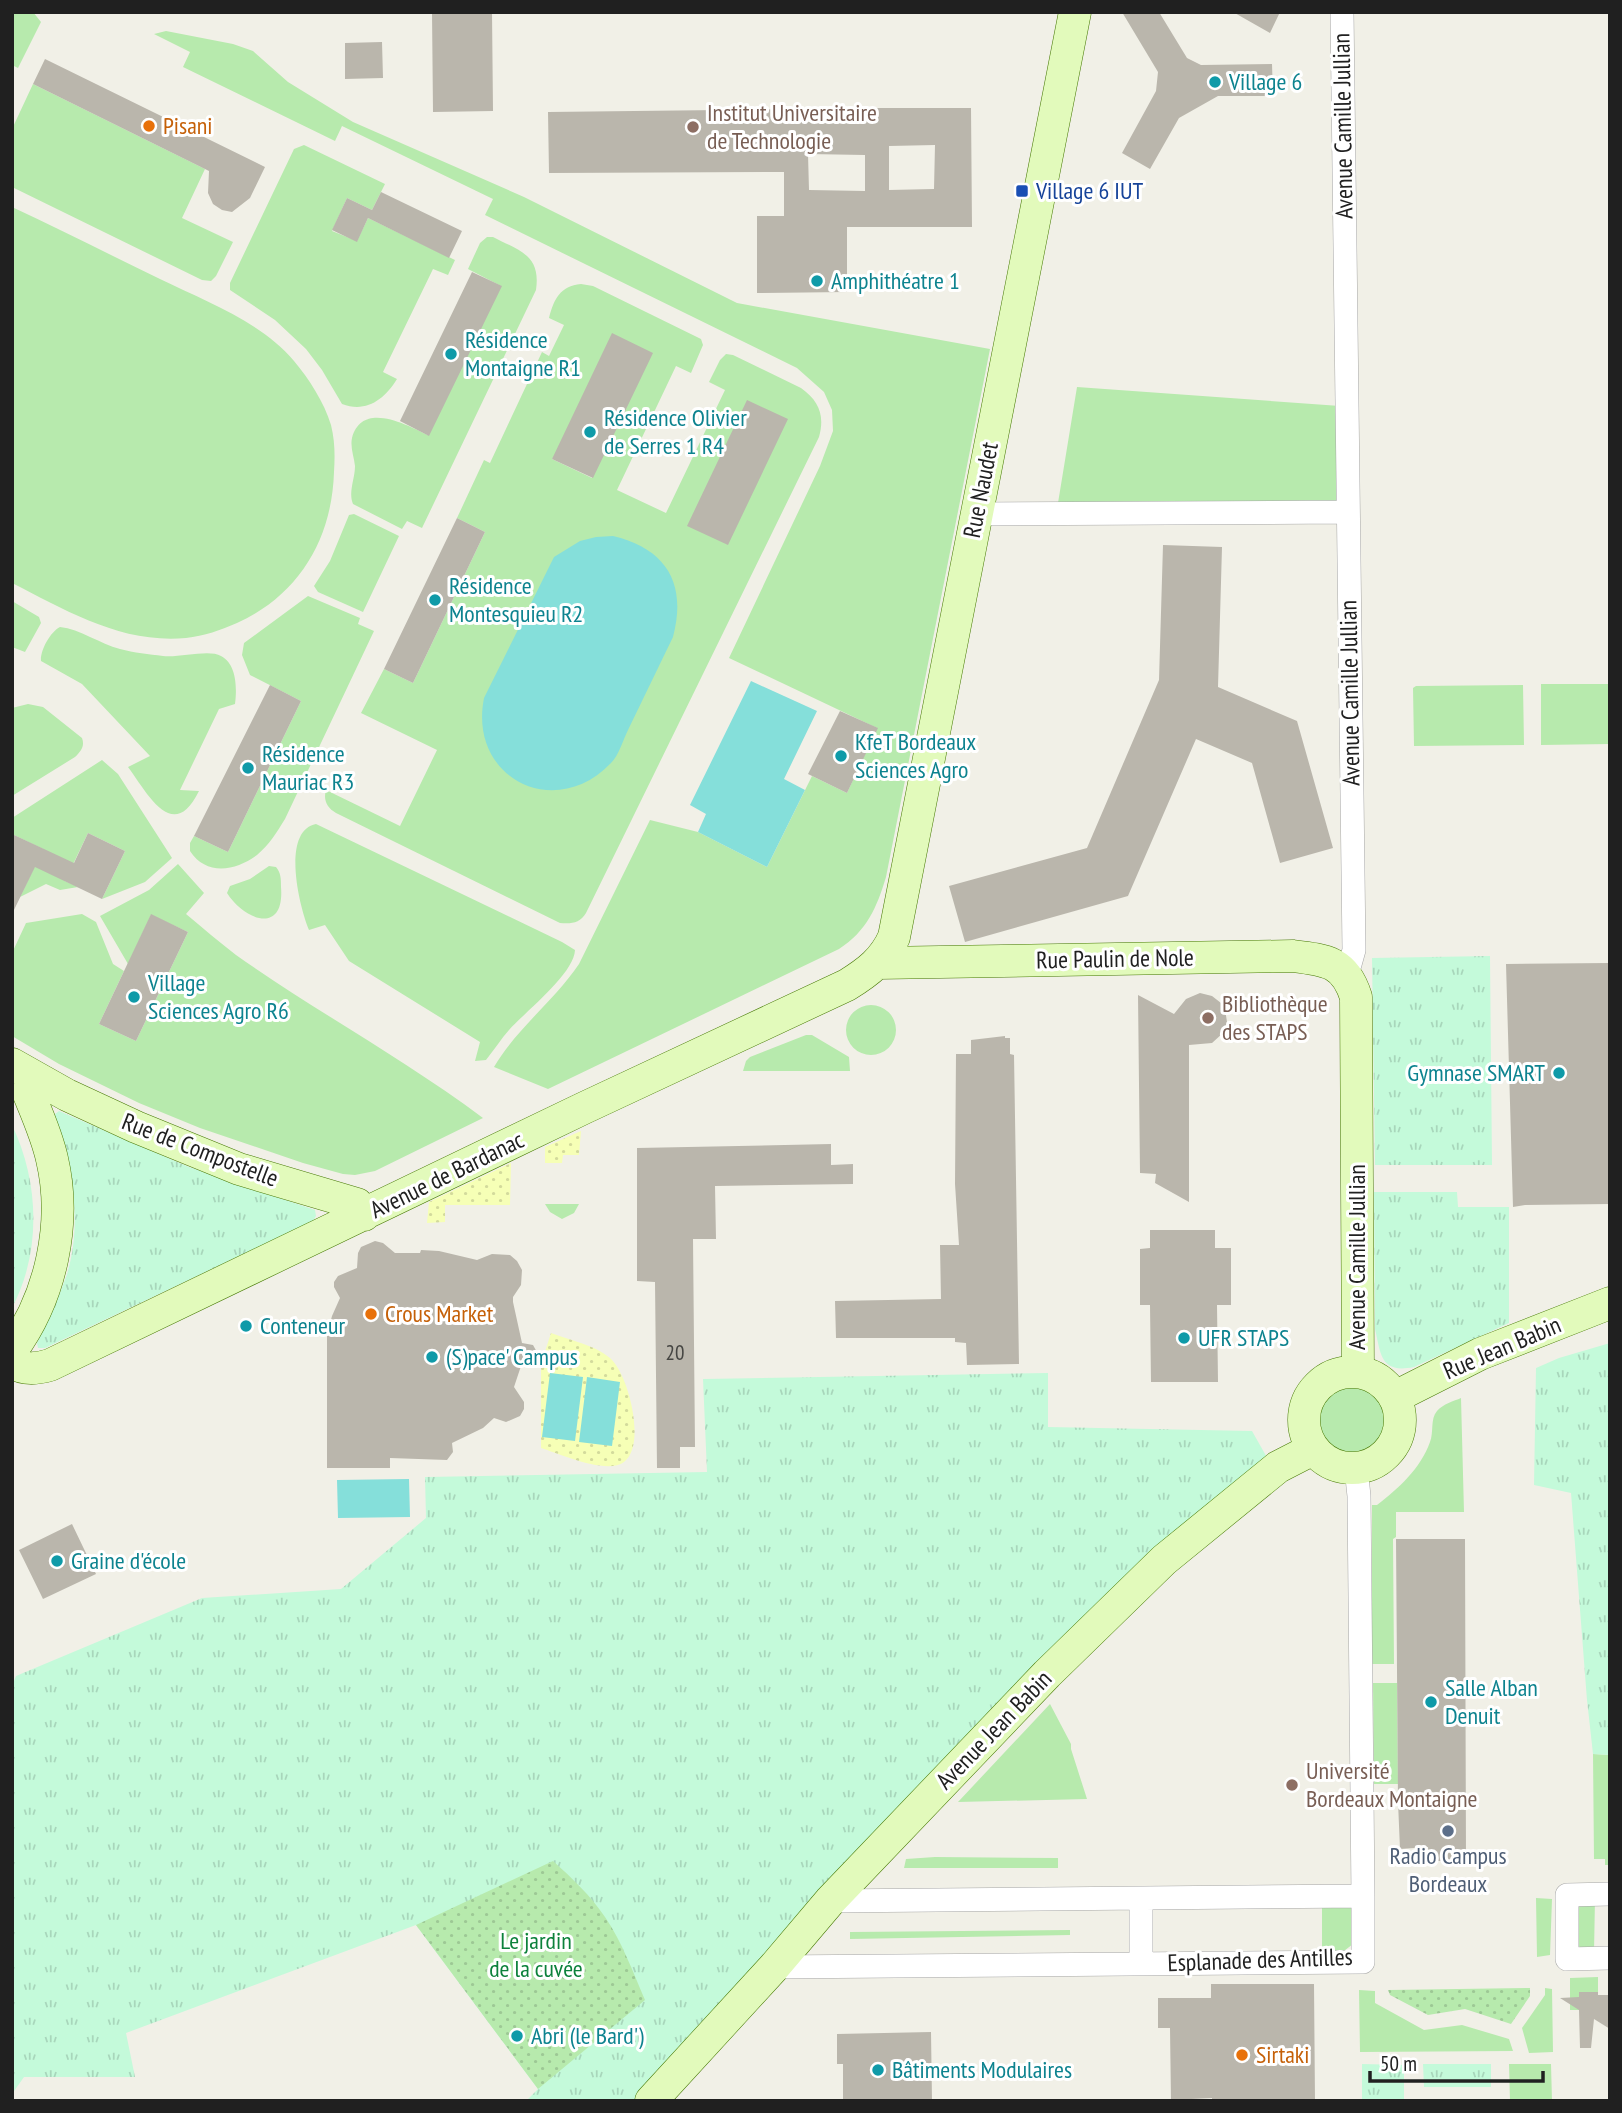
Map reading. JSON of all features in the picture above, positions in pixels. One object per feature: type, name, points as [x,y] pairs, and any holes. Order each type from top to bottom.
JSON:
[{"type":"street","name":"Rue Naudet","points":[[878,963],[894,937],[1074,12]]},
{"type":"street","name":"Avenue Camille Jullian","points":[[1342,12],[1354,950],[1347,975],[1356,997],[1358,1371]]},
{"type":"street","points":[[976,514],[1348,512]]},
{"type":"street","name":"Rue Paulin de Nole","points":[[878,963],[1293,956],[1336,965],[1347,975]]},
{"type":"street","name":"Avenue de Bardanac","points":[[12,1363],[36,1369],[50,1365],[847,985],[878,963]]},
{"type":"street","name":"Rue de Compostelle","points":[[24,1071],[67,1096],[136,1127],[239,1169],[357,1204],[364,1215]]},
{"type":"street","name":"Rue de Compostelle","points":[[12,1350],[35,1311],[45,1283],[57,1224],[58,1196],[52,1157],[28,1092],[24,1071]]},
{"type":"street","name":"Rue Jean Babin","points":[[1395,1396],[1480,1354],[1610,1303]]},
{"type":"street","points":[[1358,1371],[1385,1384],[1395,1396],[1400,1412],[1400,1428],[1395,1443],[1385,1455],[1372,1464],[1356,1468],[1325,1460],[1306,1436],[1303,1422],[1310,1395],[1319,1384],[1331,1376],[1358,1371]]},
{"type":"street","name":"Avenue Jean Babin","points":[[651,2101],[774,1967],[830,1901],[1047,1674],[1164,1560],[1279,1467],[1313,1448]]},
{"type":"street","points":[[830,1901],[1363,1896],[1359,1496],[1356,1468]]},
{"type":"street","points":[[1605,1958],[1567,1959],[1567,1895],[1606,1894]]},
{"type":"street","name":"Esplanade des Antilles","points":[[774,1967],[1363,1962],[1363,1896]]},
{"type":"street","points":[[1140,1899],[1141,1964]]},
{"type":"green space","points":[[12,12],[33,12],[41,22],[18,68],[12,65]]},
{"type":"green space","points":[[166,31],[233,44],[253,51],[288,82],[353,122],[524,197],[737,303],[990,349],[886,877],[870,918],[849,942],[548,1089],[494,1067],[513,1040],[579,964],[650,820],[698,832],[767,867],[812,776],[847,793],[877,728],[729,658],[820,466],[833,431],[832,410],[824,392],[797,368],[485,215],[493,199],[342,126],[335,141],[183,67],[190,52],[154,34]]},
{"type":"green space","points":[[33,84],[205,169],[182,218],[233,242],[211,281],[202,280],[12,187],[12,129]]},
{"type":"green space","points":[[304,145],[385,184],[372,210],[347,198],[332,231],[357,241],[368,218],[455,260],[448,275],[433,269],[383,372],[397,379],[380,399],[367,406],[342,404],[306,349],[275,320],[230,290],[230,283],[294,149]]},
{"type":"green space","points":[[12,207],[249,323],[294,361],[316,391],[328,416],[334,443],[332,497],[327,520],[319,542],[294,581],[259,611],[237,623],[206,634],[162,639],[117,631],[74,614],[12,583]]},
{"type":"green space","points":[[487,237],[493,237],[520,251],[532,262],[537,278],[536,290],[422,528],[407,521],[402,529],[353,504],[351,490],[355,466],[352,438],[357,427],[365,420],[375,418],[386,418],[428,435],[501,286],[468,269],[480,243]]},
{"type":"green space","points":[[593,286],[701,339],[703,345],[691,373],[676,366],[617,490],[666,513],[725,390],[709,382],[726,354],[801,388],[816,403],[821,422],[819,437],[586,913],[578,921],[560,923],[336,813],[330,809],[325,797],[326,790],[400,826],[437,750],[361,713],[384,669],[413,683],[485,532],[457,518],[484,460],[490,463],[542,352],[549,356],[564,325],[549,318],[556,299],[568,287]],"holes":[[[652,353],[592,478],[552,459]]]},
{"type":"green space","points":[[1077,387],[1340,406],[1336,507],[1058,503]]},
{"type":"green space","points":[[354,514],[399,536],[363,612],[318,592],[314,586],[330,561],[349,515]]},
{"type":"green space","points":[[308,596],[360,618],[358,624],[374,631],[285,819],[272,838],[257,855],[240,865],[222,868],[204,864],[190,851],[194,836],[228,852],[301,701],[250,675],[242,655],[244,643]]},
{"type":"green space","points":[[12,601],[39,617],[41,623],[25,652],[12,647]]},
{"type":"green space","points":[[60,627],[125,650],[170,656],[216,654],[230,665],[236,684],[235,704],[219,709],[180,790],[199,791],[189,806],[180,813],[170,814],[161,809],[128,767],[150,756],[82,684],[41,661],[46,642]]},
{"type":"green space","points":[[1541,684],[1610,684],[1610,744],[1541,745]]},
{"type":"green space","points":[[1523,685],[1524,745],[1414,746],[1413,688],[1416,686]]},
{"type":"green space","points":[[28,704],[43,707],[82,738],[83,746],[75,757],[12,796],[12,708]]},
{"type":"green space","points":[[102,760],[118,774],[172,858],[145,882],[102,899],[125,851],[88,833],[65,881],[78,887],[60,890],[46,884],[20,897],[43,849],[12,834],[12,818]]},
{"type":"green space","points":[[316,824],[575,950],[567,970],[509,1030],[486,1060],[475,1061],[480,1042],[349,961],[325,925],[309,930],[298,888],[296,854],[299,840],[305,830]]},
{"type":"green space","points":[[178,864],[204,893],[186,914],[211,935],[267,976],[483,1118],[375,1171],[355,1175],[343,1174],[200,1128],[139,1103],[59,1064],[12,1036],[12,953],[26,923],[82,914],[96,922],[113,964],[124,971],[99,1024],[136,1041],[188,932],[151,915],[128,964],[100,916],[149,890]]},
{"type":"green space","points":[[269,866],[276,867],[280,874],[281,902],[277,912],[270,918],[253,916],[234,903],[227,893],[230,886],[250,879]]},
{"type":"green space","points":[[1490,956],[1492,1165],[1375,1165],[1372,958]]},
{"type":"green space","points":[[871,1005],[889,1012],[896,1030],[889,1048],[871,1055],[853,1048],[846,1030],[853,1012]]},
{"type":"green space","points":[[812,1035],[849,1057],[850,1071],[743,1071],[750,1057]]},
{"type":"green space","points":[[59,1111],[189,1167],[315,1210],[316,1216],[313,1221],[45,1348],[38,1348],[37,1343],[67,1274],[74,1234],[75,1214],[70,1173],[54,1115]]},
{"type":"green space","points":[[12,1125],[28,1169],[33,1216],[28,1263],[12,1308]]},
{"type":"green space","points":[[1374,1192],[1457,1192],[1458,1207],[1509,1207],[1509,1323],[1414,1367],[1394,1368],[1388,1365],[1381,1354],[1375,1329]]},
{"type":"green space","points":[[545,1204],[579,1204],[574,1213],[562,1219],[550,1212]]},
{"type":"green space","points":[[1610,1343],[1610,1755],[1593,1754],[1571,1493],[1534,1485],[1536,1368],[1559,1358]]},
{"type":"green space","points":[[1048,1373],[1048,1427],[1252,1431],[1269,1461],[638,2101],[526,2101],[538,2089],[416,1925],[126,2033],[135,2077],[24,2077],[12,2094],[12,1686],[16,1676],[202,1598],[341,1589],[426,1518],[425,1477],[707,1472],[703,1379]]},
{"type":"green space","points":[[1353,1386],[1366,1389],[1377,1396],[1384,1407],[1387,1420],[1384,1433],[1377,1444],[1366,1451],[1353,1454],[1340,1451],[1329,1444],[1322,1433],[1319,1420],[1322,1407],[1329,1396],[1340,1389]]},
{"type":"green space","points":[[1461,1398],[1464,1512],[1396,1512],[1396,1537],[1393,1539],[1394,1664],[1372,1664],[1372,1505],[1377,1505],[1393,1492],[1421,1461],[1430,1442],[1437,1411]]},
{"type":"green space","points":[[1373,1683],[1397,1683],[1398,1784],[1374,1784]]},
{"type":"green space","points":[[1050,1704],[1071,1744],[1087,1799],[958,1802]]},
{"type":"green space","points":[[1593,1754],[1610,1755],[1610,1865],[1605,1865],[1605,1859],[1594,1859]]},
{"type":"green space","points":[[1058,1858],[1058,1868],[904,1868],[906,1859]]},
{"type":"green space","name":"Le jardin de la cuvée","points":[[553,1861],[605,1917],[622,1947],[645,2000],[538,2089],[416,1925]]},
{"type":"green space","points":[[1536,1898],[1552,1899],[1550,1955],[1537,1957]]},
{"type":"green space","points":[[1595,1898],[1594,1953],[1581,1950],[1573,1921],[1579,1906]]},
{"type":"green space","points":[[1322,1901],[1341,1901],[1353,1909],[1353,1944],[1340,1954],[1322,1955]]},
{"type":"green space","points":[[1070,1930],[1070,1935],[850,1939],[850,1932]]},
{"type":"green space","points":[[1598,1977],[1598,1992],[1579,1992],[1579,2010],[1570,2010],[1570,1978]]},
{"type":"green space","points":[[1530,1988],[1530,1996],[1511,2024],[1465,2009],[1428,2015],[1390,1995],[1388,1990]]},
{"type":"green space","points":[[1545,1988],[1552,1989],[1553,2052],[1529,2053],[1522,2028],[1545,1995]]},
{"type":"green space","points":[[1359,1990],[1375,1991],[1375,2003],[1424,2030],[1462,2025],[1509,2039],[1513,2051],[1360,2052]]},
{"type":"green space","points":[[1362,2064],[1404,2065],[1404,2101],[1362,2101]]},
{"type":"green space","points":[[1423,2064],[1491,2064],[1491,2087],[1424,2087]]},
{"type":"green space","points":[[1509,2064],[1551,2064],[1552,2101],[1510,2101]]},
{"type":"sand","points":[[581,1131],[579,1155],[563,1155],[562,1163],[545,1163],[545,1147]]},
{"type":"sand","points":[[511,1163],[510,1205],[445,1205],[445,1222],[427,1223],[429,1202]]},
{"type":"sand","points":[[551,1333],[597,1350],[617,1366],[628,1393],[634,1426],[631,1453],[624,1462],[607,1466],[595,1465],[541,1448],[541,1364]]},
{"type":"shaded area","points":[[613,536],[647,550],[668,572],[677,601],[673,637],[619,752],[611,763],[589,780],[565,789],[542,789],[520,783],[502,769],[489,750],[483,726],[484,698],[554,557],[580,541]]},
{"type":"shaded area","points":[[751,681],[817,711],[784,779],[805,790],[767,867],[698,832],[706,814],[690,805]]},
{"type":"shaded area","points":[[550,1373],[583,1377],[575,1441],[542,1437]]},
{"type":"shaded area","points":[[587,1377],[620,1382],[612,1446],[579,1442]]},
{"type":"shaded area","points":[[409,1479],[410,1517],[338,1518],[337,1480]]},
{"type":"building","points":[[432,12],[492,12],[493,111],[433,112]]},
{"type":"building","name":"Village 6","points":[[1122,12],[1159,12],[1187,58],[1201,65],[1272,64],[1273,96],[1218,96],[1179,118],[1150,169],[1122,153],[1156,91],[1158,72]]},
{"type":"building","points":[[1233,12],[1280,12],[1270,33]]},
{"type":"building","points":[[382,42],[383,78],[345,79],[345,43]]},
{"type":"building","name":"Pisani","points":[[45,59],[265,167],[250,198],[232,212],[222,210],[213,204],[208,193],[209,171],[33,84]]},
{"type":"building","points":[[851,108],[971,108],[972,227],[847,227],[847,292],[757,293],[757,216],[784,216],[784,172],[549,173],[548,112],[796,109],[796,122],[852,122]],"holes":[[[935,145],[934,189],[889,190],[889,146]],[[808,154],[865,155],[865,191],[809,190]]]},
{"type":"building","points":[[381,192],[462,231],[449,258],[368,218],[357,242],[332,230],[347,198],[372,210]]},
{"type":"building","name":"Résidence Montaigne R1","points":[[472,272],[502,286],[429,436],[400,421]]},
{"type":"building","name":"Résidence Olivier de Serres 1 R4","points":[[612,333],[653,353],[593,478],[552,459]]},
{"type":"building","points":[[747,400],[788,419],[728,545],[687,526]]},
{"type":"building","name":"Résidence Montesquieu R2","points":[[457,518],[485,532],[413,683],[384,669]]},
{"type":"building","points":[[1163,545],[1222,547],[1218,687],[1297,721],[1333,848],[1280,863],[1252,763],[1196,739],[1128,896],[965,942],[949,886],[1087,848],[1159,680]]},
{"type":"building","name":"Résidence Mauriac R3","points":[[270,685],[301,701],[228,852],[194,836]]},
{"type":"building","name":"KfeT Bordeaux Sciences Agro","points":[[840,711],[878,728],[847,793],[808,774]]},
{"type":"building","points":[[88,833],[125,851],[102,899],[35,867],[12,914],[12,834],[74,863]]},
{"type":"building","name":"Village Sciences Agro R6","points":[[151,914],[188,932],[136,1041],[99,1024]]},
{"type":"building","name":"Gymnase SMART","points":[[1610,963],[1610,1204],[1513,1207],[1506,964]]},
{"type":"building","points":[[1200,993],[1212,996],[1221,1003],[1227,1022],[1223,1033],[1212,1043],[1189,1045],[1189,1202],[1155,1183],[1156,1174],[1140,1173],[1138,995],[1174,1014],[1186,999]]},
{"type":"building","points":[[1005,1036],[1010,1038],[1010,1054],[1014,1055],[1019,1364],[967,1365],[966,1343],[955,1342],[955,1338],[836,1338],[835,1301],[941,1299],[940,1245],[959,1245],[955,1184],[956,1054],[971,1054],[971,1040]]},
{"type":"building","points":[[831,1144],[831,1165],[853,1164],[853,1184],[715,1186],[716,1239],[693,1239],[695,1447],[680,1447],[680,1468],[657,1468],[655,1282],[637,1281],[637,1148]]},
{"type":"building","name":"UFR STAPS","points":[[1150,1230],[1215,1230],[1215,1248],[1231,1248],[1231,1305],[1217,1305],[1218,1382],[1151,1382],[1150,1305],[1140,1305],[1140,1249],[1150,1248]]},
{"type":"building","name":"(S)pace' Campus","points":[[375,1241],[383,1243],[395,1253],[439,1251],[477,1260],[492,1254],[510,1255],[522,1270],[521,1285],[513,1297],[513,1302],[522,1343],[533,1345],[538,1354],[532,1363],[521,1366],[514,1387],[524,1402],[520,1416],[506,1422],[494,1418],[483,1428],[452,1443],[453,1452],[447,1460],[390,1458],[390,1468],[327,1468],[327,1335],[340,1298],[334,1282],[338,1276],[357,1268],[361,1247]]},
{"type":"building","name":"Graine d'école","points":[[72,1524],[96,1574],[43,1599],[19,1550]]},
{"type":"building","points":[[1396,1539],[1465,1539],[1466,1861],[1429,1861],[1428,1847],[1400,1849]]},
{"type":"building","name":"Sirtaki","points":[[1211,1984],[1314,1984],[1315,2101],[1212,2101],[1212,2098],[1171,2100],[1170,2028],[1158,2028],[1158,1998],[1211,1998]]},
{"type":"building","points":[[1579,1992],[1610,1995],[1610,2029],[1594,2019],[1591,2048],[1580,2048],[1579,2010],[1560,1998],[1579,1997]]},
{"type":"building","name":"Bâtiments Modulaires","points":[[931,2032],[932,2101],[843,2101],[843,2064],[837,2064],[837,2034]]},
{"type":"place","name":"Village 6","points":[[1215,82]]},
{"type":"place","name":"Pisani","points":[[149,126]]},
{"type":"place","name":"Institut Universitaire de Technologie","points":[[693,127]]},
{"type":"place","name":"Village 6 IUT","points":[[1022,191]]},
{"type":"place","name":"Amphithéatre 1","points":[[817,281]]},
{"type":"place","name":"Résidence Montaigne R1","points":[[451,354]]},
{"type":"place","name":"Résidence Olivier de Serres 1 R4","points":[[590,432]]},
{"type":"place","name":"Résidence Montesquieu R2","points":[[435,600]]},
{"type":"place","name":"KfeT Bordeaux Sciences Agro","points":[[841,756]]},
{"type":"place","name":"Résidence Mauriac R3","points":[[248,768]]},
{"type":"place","name":"Village Sciences Agro R6","points":[[134,997]]},
{"type":"place","name":"Bibliothèque des STAPS","points":[[1208,1018]]},
{"type":"place","name":"Gymnase SMART","points":[[1559,1073]]},
{"type":"place","name":"Crous Market","points":[[371,1314]]},
{"type":"place","name":"Conteneur","points":[[246,1326]]},
{"type":"place","name":"UFR STAPS","points":[[1184,1338]]},
{"type":"place","name":"(S)pace' Campus","points":[[432,1357]]},
{"type":"place","name":"Graine d'école","points":[[57,1561]]},
{"type":"place","name":"Salle Alban Denuit","points":[[1431,1702]]},
{"type":"place","name":"Université Bordeaux Montaigne","points":[[1292,1785]]},
{"type":"place","name":"Radio Campus Bordeaux","points":[[1448,1831]]},
{"type":"place","name":"Abri (le Bard')","points":[[517,2036]]},
{"type":"place","name":"Sirtaki","points":[[1242,2055]]},
{"type":"place","name":"Bâtiments Modulaires","points":[[878,2070]]}]
